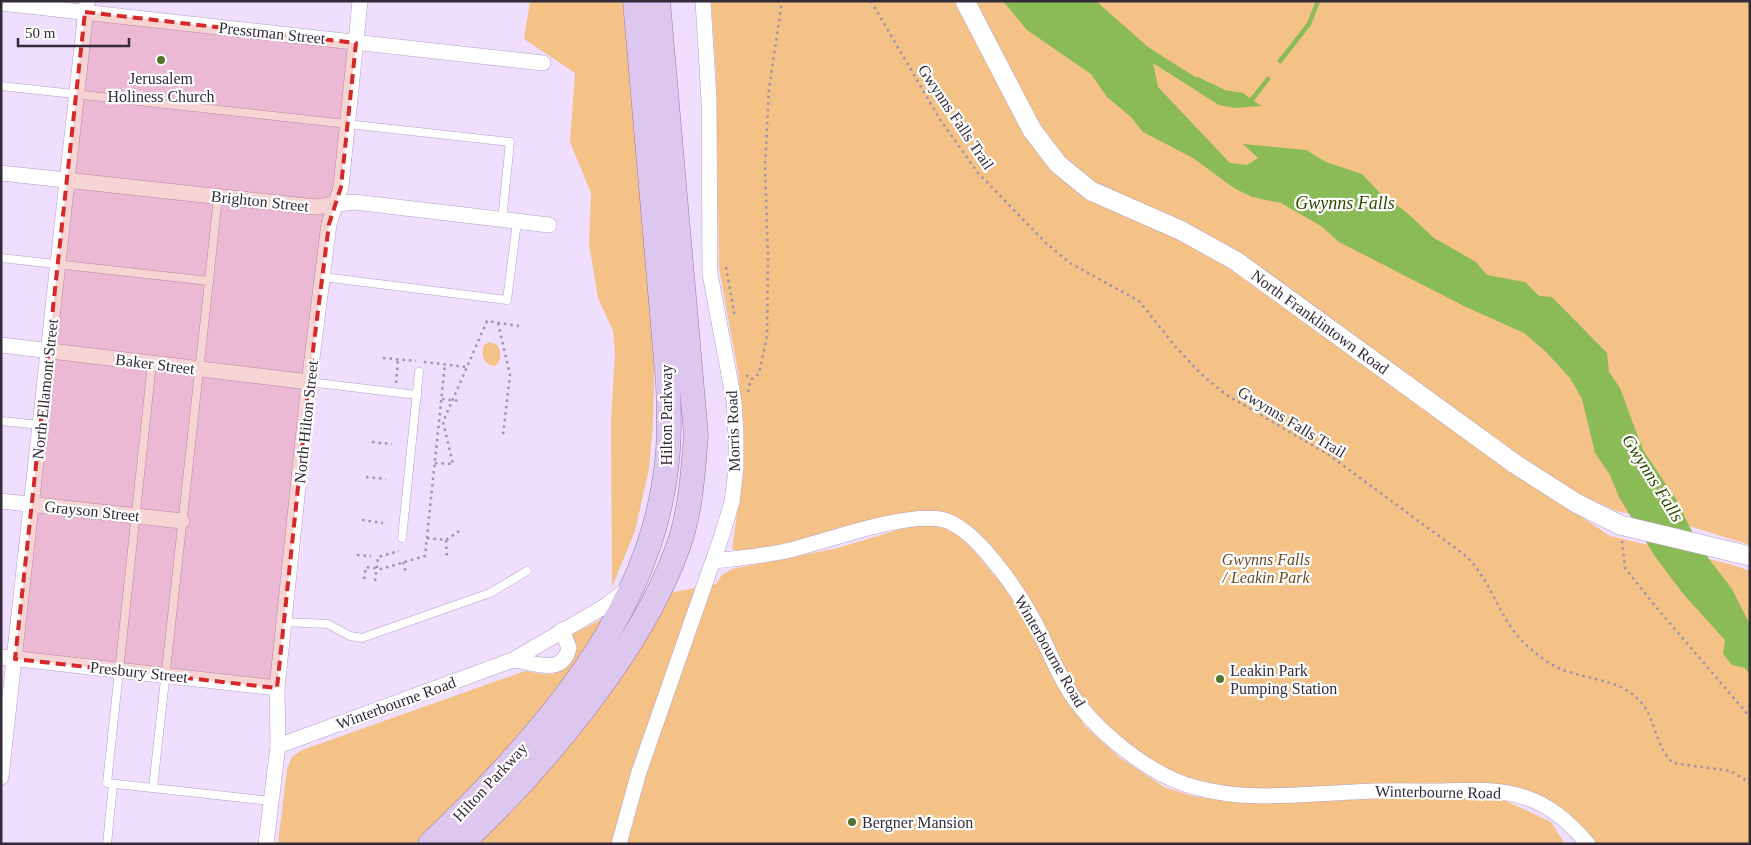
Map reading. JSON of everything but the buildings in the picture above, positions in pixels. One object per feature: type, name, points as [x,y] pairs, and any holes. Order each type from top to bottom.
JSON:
[{"type":"main road","name":"Hilton Parkway","points":[[430,844],[498,775],[562,699],[602,641],[633,584],[652,532],[666,472],[669,436],[668,383],[635,1]]},
{"type":"main road","name":"Hilton Parkway","points":[[461,844],[514,792],[590,699],[617,661],[666,575],[686,520],[693,477],[696,435],[658,1]]},
{"type":"street","name":"North Hilton Street","points":[[266,844],[278,746],[277,688],[310,382],[329,224],[341,187],[360,1]]},
{"type":"street","name":"Morris Road","points":[[619,844],[639,772],[714,562],[732,502],[736,469],[734,401],[710,274],[708,100],[703,1]]},
{"type":"street","name":"North Franklintown Road","points":[[965,1],[1032,130],[1058,164],[1074,178],[1111,202],[1180,230],[1236,261],[1522,469],[1576,503],[1626,527],[1743,554]]},
{"type":"street","name":"Presstman Street","points":[[1,3],[86,7],[356,43],[543,64]]},
{"type":"street","name":"North Ellamont Street","points":[[1,777],[8,658],[32,504],[86,7]]},
{"type":"street","name":"Brighton Street","points":[[1,173],[315,207],[354,202],[549,225]]},
{"type":"street","name":"Baker Street","points":[[1,346],[310,382]]},
{"type":"street","name":"Grayson Street","points":[[1,501],[182,521]]},
{"type":"street","name":"Winterbourne Road","points":[[714,562],[787,551],[923,517],[944,519],[960,528],[978,544],[1016,592],[1034,620],[1058,672],[1077,703],[1097,726],[1161,775],[1192,787],[1222,794],[1267,797],[1352,792],[1499,791],[1529,798],[1553,811],[1576,830],[1588,844]]},
{"type":"street","name":"Winterbourne Road","points":[[278,746],[513,660],[607,605],[633,584]]},
{"type":"street","points":[[513,660],[549,667],[556,666],[563,661],[569,648],[562,630]]},
{"type":"street","name":"Presbury Street","points":[[8,658],[277,688]]},
{"type":"lane","points":[[1,86],[510,142],[502,220]]},
{"type":"lane","points":[[153,788],[218,197]]},
{"type":"lane","points":[[323,277],[507,300],[517,222]]},
{"type":"lane","points":[[1,258],[208,281]]},
{"type":"lane","points":[[152,363],[134,516],[107,783],[271,801]]},
{"type":"lane","points":[[402,538],[419,372]]},
{"type":"lane","points":[[310,382],[417,395]]},
{"type":"lane","points":[[1,421],[41,425]]},
{"type":"lane","points":[[284,622],[328,624],[350,636],[362,638],[490,593],[527,571]]},
{"type":"lane","points":[[107,844],[114,784]]},
{"type":"path","points":[[744,370],[746,376],[751,379],[755,378],[759,373],[767,336],[768,256],[765,166],[769,90],[782,1]]},
{"type":"path","name":"Gwynns Falls Trail","points":[[871,1],[939,118],[978,173],[1046,243],[1070,263],[1139,301],[1194,366],[1224,394],[1329,455],[1466,556],[1478,568],[1489,585],[1502,613],[1514,632],[1529,648],[1565,671],[1612,683],[1640,700],[1649,714],[1666,757],[1672,763],[1731,771],[1750,783]]},
{"type":"path","points":[[435,463],[453,464],[441,422],[486,321],[519,326]]},
{"type":"path","points":[[498,323],[510,374],[503,435]]},
{"type":"path","points":[[364,579],[366,567],[377,568],[425,556],[446,364]]},
{"type":"path","points":[[442,399],[459,401]]},
{"type":"path","points":[[372,442],[392,444]]},
{"type":"path","points":[[366,476],[386,479]]},
{"type":"path","points":[[362,520],[383,523]]},
{"type":"path","points":[[1626,527],[1625,568],[1750,717]]},
{"type":"path","points":[[427,538],[446,540],[462,529]]},
{"type":"path","points":[[446,540],[447,558]]},
{"type":"path","points":[[375,581],[378,557],[399,551]]},
{"type":"path","points":[[357,555],[371,556]]},
{"type":"path","points":[[403,562],[406,572]]},
{"type":"highlighted area","points":[[85,12],[356,43],[341,187],[329,224],[309,382],[277,688],[15,659]]},
{"type":"green space","points":[[530,1],[626,1],[655,329],[653,423],[649,469],[635,531],[612,587],[611,422],[615,353],[613,331],[598,298],[589,244],[591,193],[570,142],[575,73],[524,39]]},
{"type":"green space","name":"Gwynns Falls / Leakin Park","points":[[711,1],[956,1],[1063,177],[1229,264],[1514,472],[1610,536],[1730,564],[1750,571],[1750,844],[1593,844],[1516,793],[1255,794],[1205,788],[1148,760],[1095,717],[1070,685],[1029,602],[952,516],[773,549],[742,552],[732,549],[743,472],[744,428],[738,372],[719,268],[716,73]]},
{"type":"green space","points":[[970,1],[1750,1],[1750,545],[1689,526],[1616,511],[1549,480],[1231,253],[1103,193],[1069,167],[1036,127]]},
{"type":"green space","points":[[489,342],[496,344],[500,352],[499,361],[495,366],[488,364],[483,356],[484,345]]},
{"type":"green space","points":[[937,524],[956,532],[965,540],[1019,605],[1084,725],[1119,757],[1164,787],[1192,796],[1240,803],[1290,803],[1400,797],[1472,797],[1504,800],[1551,822],[1565,844],[477,844],[669,593],[716,584],[722,575],[732,569],[838,548],[910,526]]},
{"type":"green space","points":[[604,618],[546,707],[437,826],[418,844],[278,844],[287,769],[292,757],[302,750],[525,671],[547,674],[557,672],[568,665],[574,658],[573,634]]},
{"type":"water","name":"Gwynns Falls","points":[[1003,1],[1096,1],[1148,47],[1212,88],[1243,93],[1261,106],[1234,108],[1219,105],[1153,63],[1158,87],[1230,163],[1247,165],[1258,158],[1243,144],[1306,150],[1326,162],[1362,174],[1380,193],[1405,211],[1434,238],[1476,262],[1487,275],[1525,282],[1539,296],[1552,297],[1607,353],[1609,372],[1620,388],[1643,450],[1678,502],[1689,526],[1709,559],[1732,589],[1750,625],[1750,675],[1745,668],[1732,665],[1723,654],[1725,640],[1684,595],[1654,555],[1619,497],[1610,475],[1595,453],[1582,399],[1570,378],[1546,352],[1524,333],[1466,307],[1339,242],[1321,226],[1281,203],[1252,197],[1234,188],[1193,158],[1143,132],[1131,117],[1107,97],[1091,74],[1027,30]]},
{"type":"waterway","points":[[1280,61],[1309,24],[1318,1]]},
{"type":"waterway","points":[[1197,79],[1224,92]]},
{"type":"waterway","points":[[1249,103],[1268,79]]},
{"type":"place","name":"Jerusalem Holiness Church","points":[[161,60]]},
{"type":"place","name":"Leakin Park Pumping Station","points":[[1220,679]]},
{"type":"place","name":"Bergner Mansion","points":[[852,822]]}]
